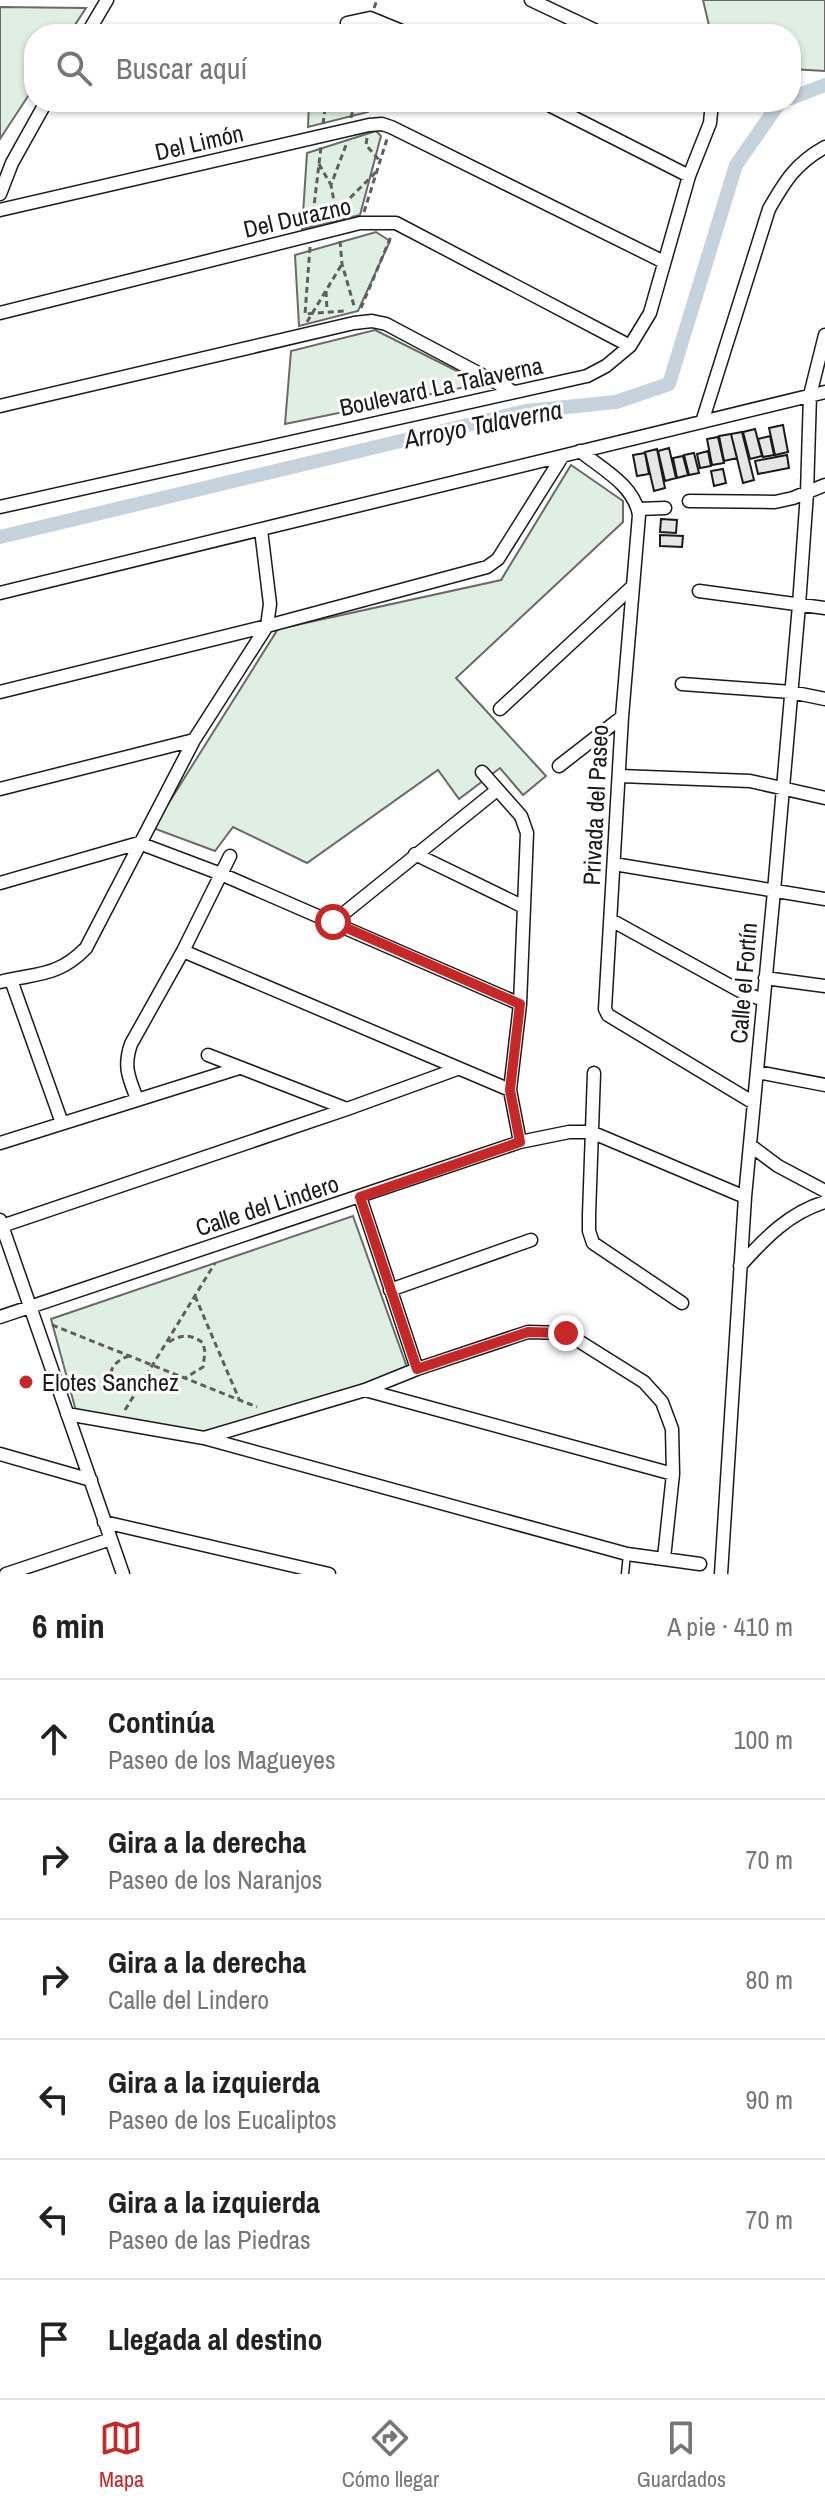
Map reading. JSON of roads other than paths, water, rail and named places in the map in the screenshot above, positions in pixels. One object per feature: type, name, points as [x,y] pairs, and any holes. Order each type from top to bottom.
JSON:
[{"type":"street","points":[[93,24],[107,0]]},
{"type":"street","points":[[531,0],[582,24]]},
{"type":"street","points":[[347,23],[370,18],[385,24]]},
{"type":"street","points":[[0,194],[12,163],[40,112]]},
{"type":"street","points":[[563,112],[689,176]]},
{"type":"street","name":"Boulevard La Talaverna","points":[[0,507],[587,376],[606,366],[630,346],[650,313],[689,176],[710,123],[711,112]]},
{"type":"street","name":"Del Limón","points":[[0,210],[382,124],[664,262]]},
{"type":"street","points":[[703,419],[769,209],[791,174],[806,158],[825,147]]},
{"type":"street","name":"Del Durazno","points":[[0,313],[360,223],[396,223],[630,346]]},
{"type":"street","points":[[0,406],[328,329],[354,316],[386,324],[514,392]]},
{"type":"street","name":"Calle el Fortín","points":[[721,1574],[745,1197],[799,605],[810,395],[825,335]]},
{"type":"street","points":[[0,593],[562,457],[703,419],[825,392]]},
{"type":"street","points":[[580,451],[632,494],[638,509],[665,508]]},
{"type":"street","points":[[0,692],[267,626],[487,567],[498,559],[562,457]]},
{"type":"street","points":[[689,501],[775,502],[825,485]]},
{"type":"street","name":"Privada del Paseo","points":[[638,509],[639,532],[622,717],[606,1013],[754,1103]]},
{"type":"street","points":[[62,1123],[6,981],[56,971],[73,962],[86,948],[194,740],[267,626],[270,604],[261,530]]},
{"type":"street","points":[[500,709],[633,586]]},
{"type":"street","points":[[699,591],[825,608]]},
{"type":"street","points":[[682,684],[791,692],[825,699]]},
{"type":"street","points":[[559,766],[622,717]]},
{"type":"street","points":[[0,789],[194,740]]},
{"type":"street","points":[[482,772],[525,823],[520,1004],[510,1090],[520,1142]]},
{"type":"street","points":[[620,776],[750,781],[825,798]]},
{"type":"street","points":[[333,922],[497,790]]},
{"type":"street","points":[[0,883],[139,843],[221,874],[520,1004]]},
{"type":"street","points":[[415,854],[524,907]]},
{"type":"street","points":[[137,1099],[126,1067],[131,1044],[183,951],[230,856]]},
{"type":"street","points":[[614,864],[825,899]]},
{"type":"street","points":[[611,920],[740,991],[763,1000]]},
{"type":"street","points":[[183,951],[510,1090]]},
{"type":"street","points":[[765,978],[825,986]]},
{"type":"street","points":[[208,1055],[347,1109]]},
{"type":"street","points":[[0,1143],[239,1068]]},
{"type":"street","points":[[123,1574],[1,1223],[347,1109],[457,1069]]},
{"type":"street","points":[[757,1072],[825,1085]]},
{"type":"street","points":[[594,1073],[589,1215],[593,1243],[682,1303]]},
{"type":"street","name":"Calle del Lindero","points":[[0,1317],[520,1142],[569,1132],[591,1132],[745,1197]]},
{"type":"street","points":[[750,1145],[778,1166],[825,1191]]},
{"type":"street","points":[[360,1197],[417,1369]]},
{"type":"street","points":[[740,1266],[763,1240],[791,1216],[825,1202]]},
{"type":"street","points":[[390,1290],[531,1240]]},
{"type":"street","points":[[204,1438],[365,1390],[528,1332],[566,1333],[644,1382],[662,1402],[672,1429],[673,1474],[664,1558]]},
{"type":"street","points":[[365,1390],[673,1474]]},
{"type":"street","points":[[67,1414],[204,1438],[627,1554],[700,1564]]},
{"type":"street","points":[[3,1457],[91,1480]]},
{"type":"street","points":[[104,1522],[329,1574]]},
{"type":"street","points":[[6,1574],[111,1539]]},
{"type":"lane","points":[[625,1574],[627,1554]]},
{"type":"waterway","name":"Arroyo Talaverna","points":[[801,94],[825,85]]},
{"type":"waterway","name":"Arroyo Talaverna","points":[[0,537],[526,411],[616,402],[669,384],[736,165],[773,112]]},
{"type":"place","name":"Elotes Sanchez","points":[[26,1382]]}]
